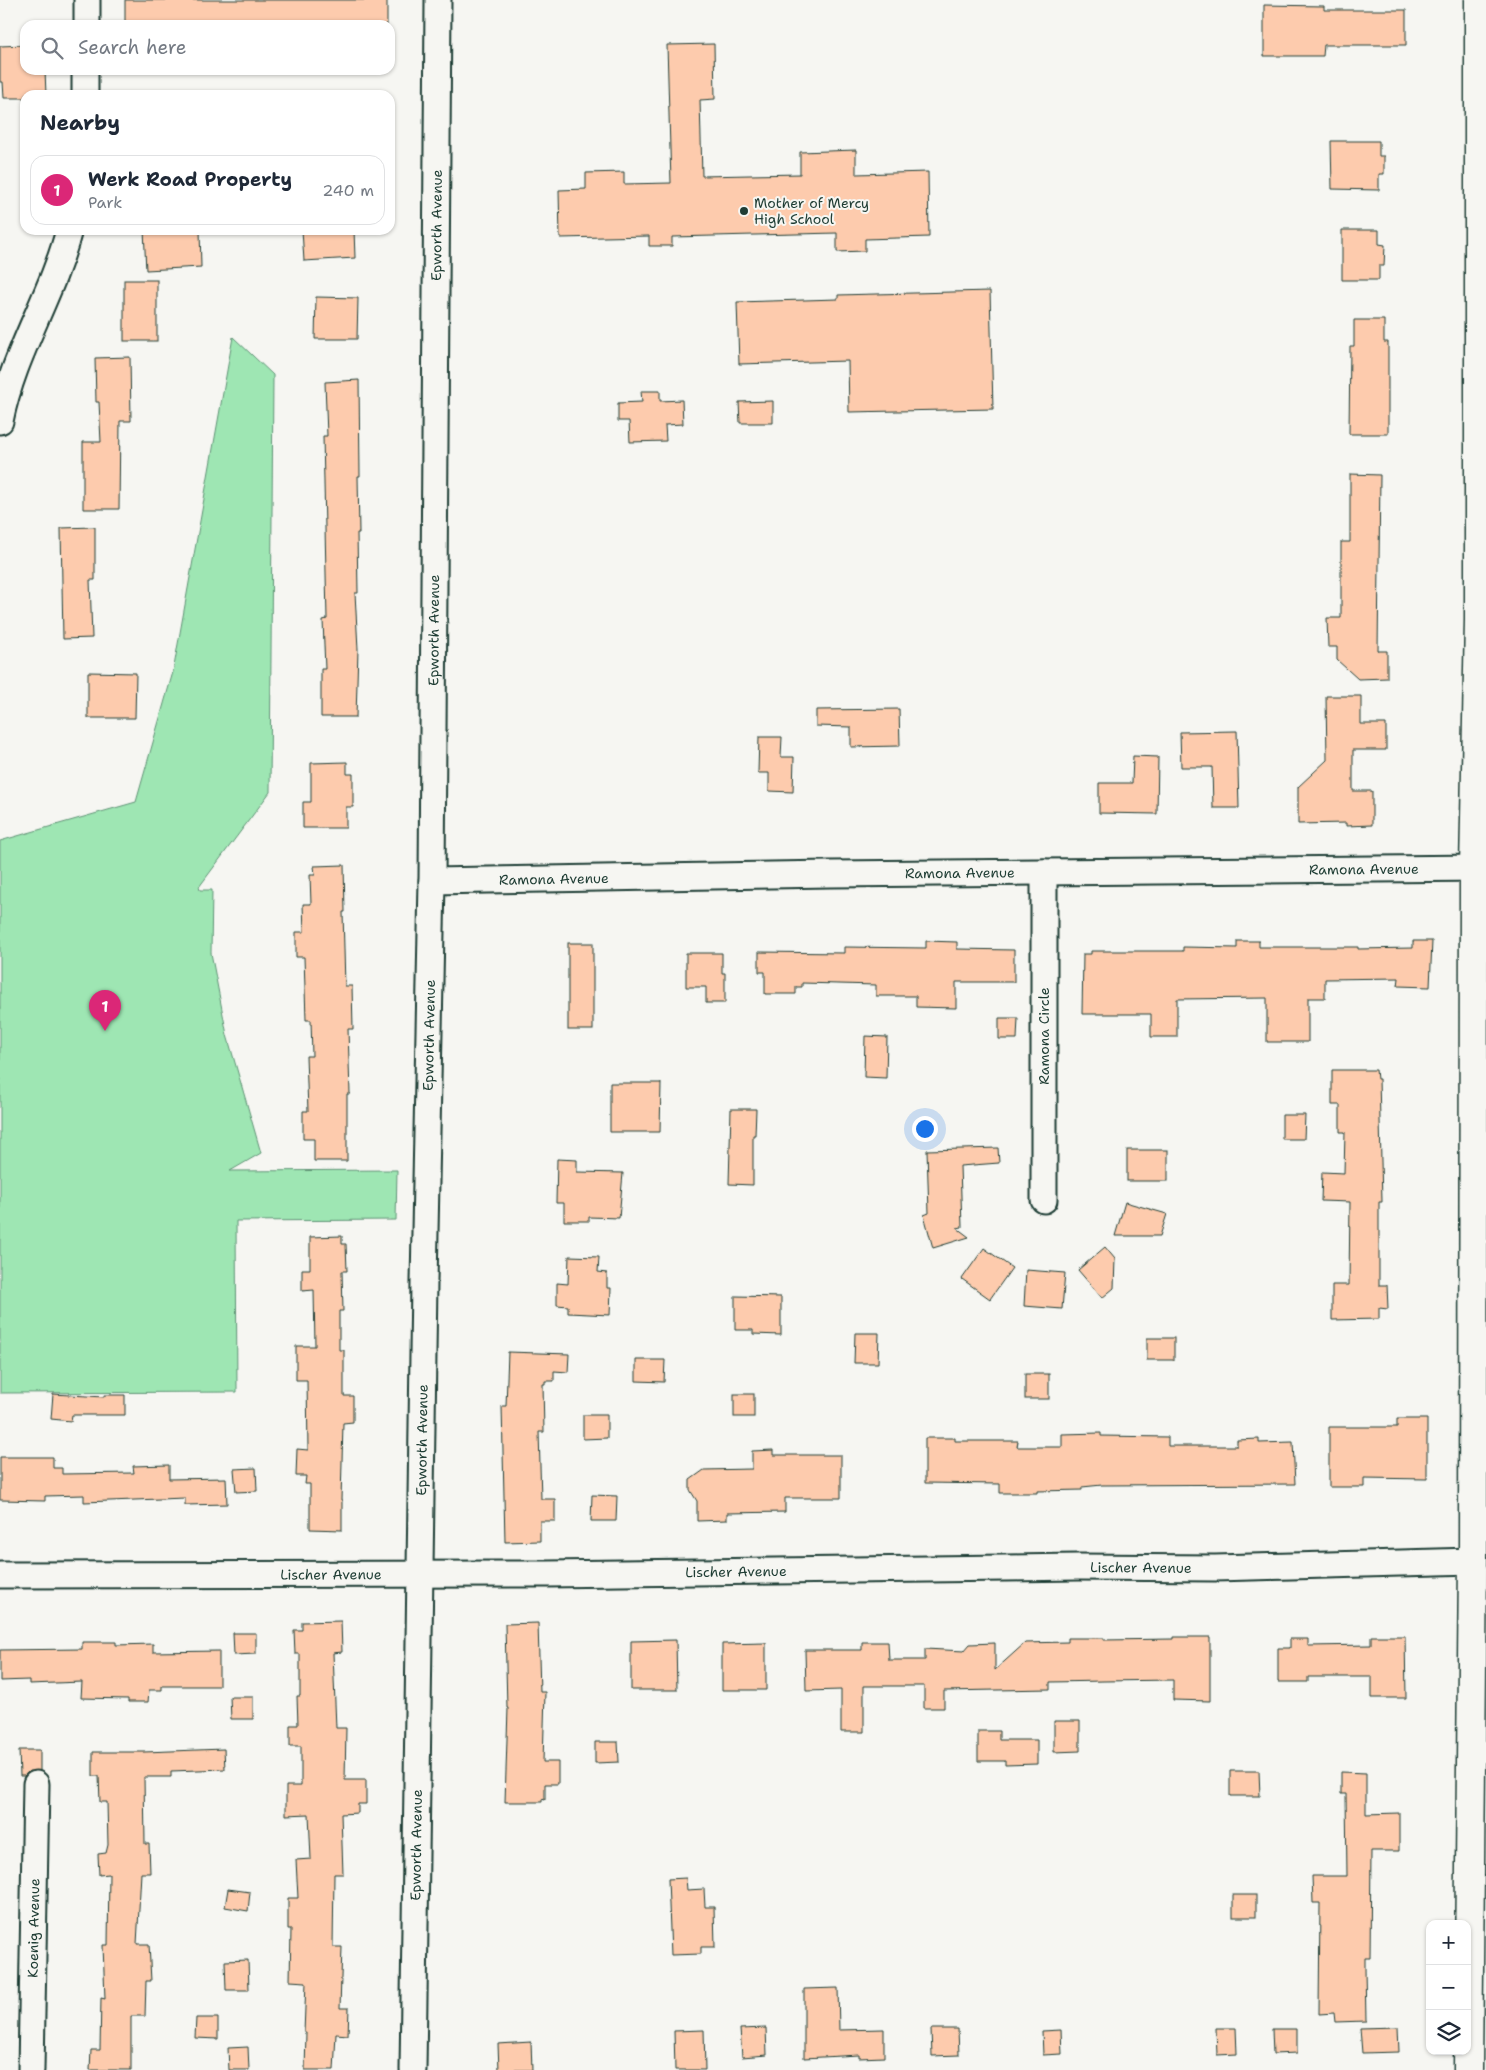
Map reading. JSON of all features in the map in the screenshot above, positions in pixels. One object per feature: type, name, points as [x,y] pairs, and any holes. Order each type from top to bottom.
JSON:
[{"type":"street","points":[[86,20],[87,0]]},
{"type":"street","name":"Epworth Avenue","points":[[413,2070],[432,881],[438,0]]},
{"type":"street","points":[[1468,2070],[1480,868],[1479,0]]},
{"type":"street","points":[[85,90],[86,75]]},
{"type":"street","points":[[0,421],[5,398],[21,349],[46,296],[63,254],[68,235]]},
{"type":"street","name":"Ramona Avenue","points":[[432,881],[1480,868]]},
{"type":"street","name":"Ramona Circle","points":[[1044,872],[1044,1200]]},
{"type":"street","name":"Lischer Avenue","points":[[0,1575],[196,1573],[420,1574],[1078,1567],[1216,1568],[1473,1561]]},
{"type":"street","name":"Koenig Avenue","points":[[31,2070],[36,1784]]},
{"type":"green space","points":[[233,337],[273,375],[270,792],[199,887],[200,890],[212,890],[211,953],[227,1035],[261,1153],[230,1171],[397,1170],[396,1220],[236,1221],[237,1392],[0,1393],[0,841],[136,802],[173,672]]},
{"type":"building","points":[[125,0],[387,0],[387,20],[125,20]]},
{"type":"building","points":[[1264,5],[1324,6],[1324,10],[1406,10],[1406,45],[1324,45],[1323,56],[1264,56]]},
{"type":"building","points":[[714,44],[715,99],[700,100],[702,176],[800,174],[800,152],[856,150],[856,174],[928,172],[929,237],[865,239],[865,251],[837,252],[837,233],[672,237],[672,246],[649,246],[649,236],[560,238],[559,190],[586,189],[586,173],[624,172],[624,184],[671,183],[667,45]]},
{"type":"building","points":[[20,45],[20,75],[45,75],[46,90],[20,90],[20,98],[4,98],[3,82],[0,82],[0,46]]},
{"type":"building","points":[[1331,141],[1379,141],[1379,156],[1384,156],[1384,174],[1379,174],[1379,190],[1332,189]]},
{"type":"building","points":[[1342,230],[1379,230],[1379,244],[1385,245],[1384,266],[1379,266],[1379,280],[1342,280]]},
{"type":"building","points":[[144,235],[200,235],[201,267],[146,270]]},
{"type":"building","points":[[302,235],[354,235],[355,258],[304,261]]},
{"type":"building","points":[[124,280],[157,280],[157,341],[124,341]]},
{"type":"building","points":[[990,291],[993,409],[849,412],[848,361],[739,364],[737,302],[838,299],[838,295]]},
{"type":"building","points":[[316,297],[358,298],[357,339],[315,339]]},
{"type":"building","points":[[1354,320],[1384,320],[1384,342],[1388,342],[1388,434],[1349,434],[1350,346],[1354,346]]},
{"type":"building","points":[[130,357],[131,421],[120,421],[119,509],[83,509],[83,442],[101,442],[99,402],[96,402],[95,358]]},
{"type":"building","points":[[359,380],[358,593],[355,593],[358,649],[356,717],[321,717],[321,669],[325,669],[323,620],[327,619],[323,436],[327,436],[325,382]]},
{"type":"building","points":[[641,391],[660,391],[660,401],[682,400],[683,424],[665,425],[666,441],[630,442],[629,421],[618,421],[618,403],[642,402]]},
{"type":"building","points":[[773,401],[773,423],[740,423],[739,402]]},
{"type":"building","points":[[1350,474],[1380,475],[1378,651],[1387,651],[1387,678],[1358,679],[1337,660],[1337,647],[1328,647],[1327,618],[1341,618],[1341,542],[1350,542]]},
{"type":"building","points":[[95,527],[95,580],[90,580],[92,638],[63,639],[61,528]]},
{"type":"building","points":[[88,672],[136,673],[135,718],[88,718]]},
{"type":"building","points":[[1326,696],[1361,696],[1361,724],[1386,724],[1386,750],[1353,750],[1353,791],[1372,791],[1372,825],[1346,826],[1346,823],[1298,824],[1298,787],[1327,760]]},
{"type":"building","points":[[899,709],[900,746],[851,747],[851,727],[816,726],[816,710]]},
{"type":"building","points":[[1237,731],[1239,808],[1213,808],[1212,767],[1181,767],[1180,732]]},
{"type":"building","points":[[759,737],[782,737],[781,757],[794,757],[793,792],[769,791],[769,773],[758,773]]},
{"type":"building","points":[[1133,756],[1158,757],[1157,814],[1099,813],[1099,783],[1132,783]]},
{"type":"building","points":[[347,762],[347,774],[353,774],[353,807],[346,807],[346,828],[303,828],[303,802],[311,802],[311,763]]},
{"type":"building","points":[[344,865],[345,986],[352,986],[353,1029],[348,1029],[350,1094],[347,1094],[347,1161],[314,1161],[314,1139],[303,1139],[303,1111],[308,1111],[306,1056],[312,1056],[311,1020],[306,1020],[304,957],[296,957],[296,932],[304,932],[303,904],[311,904],[310,875],[315,875],[314,866]]},
{"type":"building","points":[[926,941],[957,942],[957,949],[1014,950],[1014,982],[956,982],[956,1008],[916,1007],[916,996],[876,996],[876,985],[802,983],[802,987],[796,987],[796,994],[765,994],[765,972],[759,972],[759,952],[844,953],[844,947],[926,948]]},
{"type":"building","points":[[1237,941],[1259,941],[1259,947],[1358,947],[1358,949],[1413,948],[1413,941],[1432,941],[1430,987],[1398,986],[1399,978],[1325,979],[1325,998],[1308,998],[1308,1042],[1267,1042],[1267,998],[1177,999],[1177,1037],[1151,1037],[1151,1014],[1082,1014],[1083,954],[1091,954],[1091,951],[1183,951],[1183,947],[1237,948]]},
{"type":"building","points":[[568,943],[593,943],[593,1030],[568,1030]]},
{"type":"building","points":[[686,953],[722,953],[722,973],[725,973],[725,1003],[706,1003],[706,987],[686,987]]},
{"type":"building","points":[[999,1018],[1018,1018],[1017,1039],[999,1039]]},
{"type":"building","points":[[865,1036],[887,1037],[886,1078],[864,1077]]},
{"type":"building","points":[[1332,1070],[1376,1070],[1377,1079],[1379,1079],[1382,1202],[1379,1202],[1379,1285],[1387,1285],[1388,1309],[1379,1308],[1379,1319],[1332,1320],[1332,1285],[1349,1285],[1350,1202],[1321,1201],[1322,1172],[1344,1173],[1345,1132],[1340,1132],[1340,1105],[1332,1105]]},
{"type":"building","points":[[610,1083],[661,1083],[660,1132],[610,1132]]},
{"type":"building","points":[[731,1109],[756,1109],[755,1135],[753,1135],[753,1185],[729,1184]]},
{"type":"building","points":[[1282,1115],[1305,1115],[1304,1139],[1282,1139]]},
{"type":"building","points":[[998,1148],[999,1163],[960,1166],[962,1227],[957,1228],[969,1237],[933,1248],[924,1215],[929,1213],[927,1150]]},
{"type":"building","points":[[1127,1150],[1168,1150],[1168,1181],[1127,1181]]},
{"type":"building","points":[[557,1159],[577,1160],[577,1172],[623,1173],[619,1218],[589,1217],[589,1221],[564,1221],[564,1203],[556,1203]]},
{"type":"building","points":[[1125,1202],[1167,1214],[1160,1236],[1115,1236]]},
{"type":"building","points":[[342,1236],[342,1244],[346,1244],[347,1271],[342,1271],[343,1311],[339,1311],[339,1350],[344,1350],[344,1396],[353,1396],[353,1422],[343,1423],[342,1530],[310,1529],[310,1484],[305,1484],[306,1476],[296,1476],[297,1449],[308,1450],[307,1380],[296,1380],[296,1346],[315,1346],[314,1290],[302,1291],[302,1269],[310,1269],[310,1237]]},
{"type":"building","points":[[1105,1247],[1115,1259],[1114,1288],[1102,1298],[1078,1270]]},
{"type":"building","points":[[984,1248],[1012,1268],[990,1299],[962,1279]]},
{"type":"building","points":[[569,1256],[599,1257],[598,1272],[607,1273],[607,1288],[611,1288],[610,1315],[568,1313],[568,1306],[557,1305],[557,1283],[568,1284]]},
{"type":"building","points":[[1026,1270],[1065,1273],[1062,1309],[1024,1306]]},
{"type":"building","points":[[735,1296],[781,1297],[781,1335],[753,1334],[753,1330],[735,1330]]},
{"type":"building","points":[[855,1333],[879,1333],[878,1363],[854,1363]]},
{"type":"building","points":[[1147,1338],[1174,1338],[1174,1360],[1147,1360]]},
{"type":"building","points":[[508,1352],[569,1354],[568,1372],[554,1371],[554,1381],[545,1381],[545,1384],[543,1384],[544,1432],[539,1432],[541,1499],[555,1499],[555,1521],[540,1521],[540,1541],[505,1542],[502,1406],[506,1406]]},
{"type":"building","points":[[636,1360],[665,1360],[664,1382],[636,1381]]},
{"type":"building","points":[[1025,1374],[1049,1374],[1049,1399],[1025,1399]]},
{"type":"building","points":[[53,1394],[104,1397],[104,1395],[125,1395],[125,1415],[72,1415],[71,1421],[51,1419]]},
{"type":"building","points":[[734,1394],[754,1394],[754,1417],[734,1417]]},
{"type":"building","points":[[583,1415],[607,1415],[607,1438],[583,1439]]},
{"type":"building","points":[[1397,1419],[1427,1419],[1427,1479],[1364,1478],[1364,1487],[1329,1487],[1329,1427],[1397,1427]]},
{"type":"building","points":[[1101,1433],[1101,1436],[1168,1437],[1168,1446],[1237,1446],[1237,1440],[1259,1439],[1259,1443],[1293,1442],[1295,1484],[1102,1485],[1082,1487],[1082,1490],[1000,1493],[1000,1484],[925,1483],[925,1438],[955,1438],[955,1441],[1018,1441],[1017,1447],[1062,1447],[1062,1434]]},
{"type":"building","points":[[773,1450],[773,1455],[841,1455],[841,1498],[785,1498],[785,1512],[727,1513],[727,1520],[697,1521],[697,1501],[690,1490],[690,1480],[704,1470],[752,1469],[752,1451]]},
{"type":"building","points":[[0,1457],[53,1457],[53,1468],[62,1468],[62,1474],[134,1473],[133,1466],[169,1465],[169,1479],[226,1478],[227,1504],[185,1505],[185,1498],[84,1502],[84,1495],[45,1496],[45,1501],[0,1500]]},
{"type":"building","points":[[256,1468],[257,1491],[236,1492],[234,1469]]},
{"type":"building","points":[[592,1495],[617,1496],[616,1521],[591,1521]]},
{"type":"building","points":[[341,1621],[342,1652],[333,1653],[336,1728],[346,1728],[345,1780],[366,1780],[366,1804],[358,1804],[358,1813],[341,1814],[343,1874],[334,1874],[333,1947],[342,1947],[340,2008],[349,2008],[348,2035],[336,2034],[334,2070],[305,2070],[306,1982],[290,1981],[291,1929],[288,1929],[288,1898],[298,1898],[296,1860],[311,1859],[309,1814],[286,1815],[286,1786],[301,1786],[301,1746],[290,1746],[290,1725],[298,1725],[297,1696],[300,1696],[300,1654],[295,1654],[294,1630],[302,1630],[302,1622]]},
{"type":"building","points":[[538,1623],[540,1692],[545,1692],[543,1762],[558,1762],[558,1784],[545,1784],[545,1800],[542,1799],[542,1802],[505,1802],[508,1708],[505,1624]]},
{"type":"building","points":[[233,1633],[256,1633],[256,1654],[234,1655]]},
{"type":"building","points":[[1371,1636],[1405,1636],[1406,1698],[1372,1698],[1372,1677],[1308,1677],[1308,1682],[1278,1682],[1278,1648],[1290,1648],[1290,1639],[1308,1639],[1308,1646],[1371,1645]]},
{"type":"building","points":[[1173,1637],[1210,1637],[1210,1701],[1173,1700],[1173,1680],[1050,1682],[1050,1689],[944,1691],[944,1708],[924,1708],[924,1686],[864,1686],[864,1732],[841,1732],[841,1690],[806,1691],[805,1650],[862,1650],[862,1642],[888,1642],[889,1660],[925,1660],[925,1649],[964,1651],[970,1644],[995,1643],[995,1670],[1025,1643],[1068,1642],[1068,1638],[1104,1638],[1104,1640],[1173,1639]]},
{"type":"building","points":[[676,1640],[677,1690],[631,1690],[631,1641]]},
{"type":"building","points":[[82,1642],[116,1642],[116,1645],[153,1644],[153,1652],[219,1651],[219,1686],[162,1686],[162,1690],[149,1690],[148,1702],[128,1702],[128,1699],[81,1698],[82,1682],[29,1684],[29,1680],[0,1681],[0,1650],[82,1649]]},
{"type":"building","points":[[766,1643],[766,1690],[722,1690],[722,1644]]},
{"type":"building","points":[[230,1697],[253,1697],[253,1719],[231,1719]]},
{"type":"building","points":[[1054,1721],[1080,1721],[1080,1751],[1054,1752]]},
{"type":"building","points":[[978,1731],[999,1731],[999,1740],[1037,1740],[1037,1764],[1005,1765],[1005,1761],[978,1761]]},
{"type":"building","points":[[595,1742],[618,1742],[619,1762],[595,1763]]},
{"type":"building","points":[[224,1749],[225,1769],[171,1771],[171,1777],[144,1777],[145,1844],[149,1844],[150,1873],[141,1873],[137,1944],[149,1944],[151,1981],[146,1981],[145,2016],[131,2016],[131,2070],[90,2070],[91,2050],[100,2050],[101,1998],[105,1999],[103,1945],[108,1945],[109,1874],[99,1875],[98,1854],[106,1853],[108,1845],[107,1802],[100,1802],[99,1776],[93,1776],[93,1752]]},
{"type":"building","points":[[19,1750],[40,1750],[40,1771],[29,1771],[24,1776],[20,1776]]},
{"type":"building","points":[[1230,1771],[1259,1771],[1260,1796],[1230,1796]]},
{"type":"building","points":[[1341,1772],[1366,1773],[1366,1814],[1399,1813],[1399,1851],[1371,1851],[1370,1958],[1365,1958],[1366,2021],[1335,2022],[1334,2013],[1319,2014],[1320,1903],[1313,1903],[1312,1876],[1347,1876],[1346,1794],[1341,1794]]},
{"type":"building","points":[[686,1878],[687,1890],[704,1889],[705,1907],[714,1907],[715,1947],[701,1947],[701,1954],[671,1955],[668,1879]]},
{"type":"building","points":[[228,1889],[250,1892],[248,1911],[225,1907]]},
{"type":"building","points":[[1233,1895],[1256,1895],[1256,1917],[1233,1917]]},
{"type":"building","points":[[248,1960],[249,1990],[226,1990],[225,1961]]},
{"type":"building","points":[[838,1988],[839,2030],[884,2029],[884,2057],[859,2058],[859,2055],[804,2058],[804,1989]]},
{"type":"building","points":[[196,2018],[218,2018],[218,2039],[195,2038]]},
{"type":"building","points":[[1398,2027],[1399,2052],[1362,2053],[1360,2028]]},
{"type":"building","points":[[766,2028],[767,2055],[742,2057],[740,2029]]},
{"type":"building","points":[[1216,2028],[1236,2028],[1237,2054],[1217,2055]]},
{"type":"building","points":[[931,2029],[958,2029],[959,2055],[932,2056]]},
{"type":"building","points":[[1272,2029],[1297,2029],[1297,2053],[1273,2054]]},
{"type":"building","points":[[704,2030],[705,2070],[675,2070],[674,2031]]},
{"type":"building","points":[[1061,2030],[1062,2054],[1043,2055],[1042,2031]]},
{"type":"building","points":[[531,2042],[532,2070],[499,2070],[498,2044]]},
{"type":"building","points":[[248,2047],[249,2070],[229,2070],[228,2048]]},
{"type":"place","name":"Mother of Mercy High School","points":[[744,211]]},
{"type":"place","name":"Werk Road Property","points":[[105,1031]]}]
